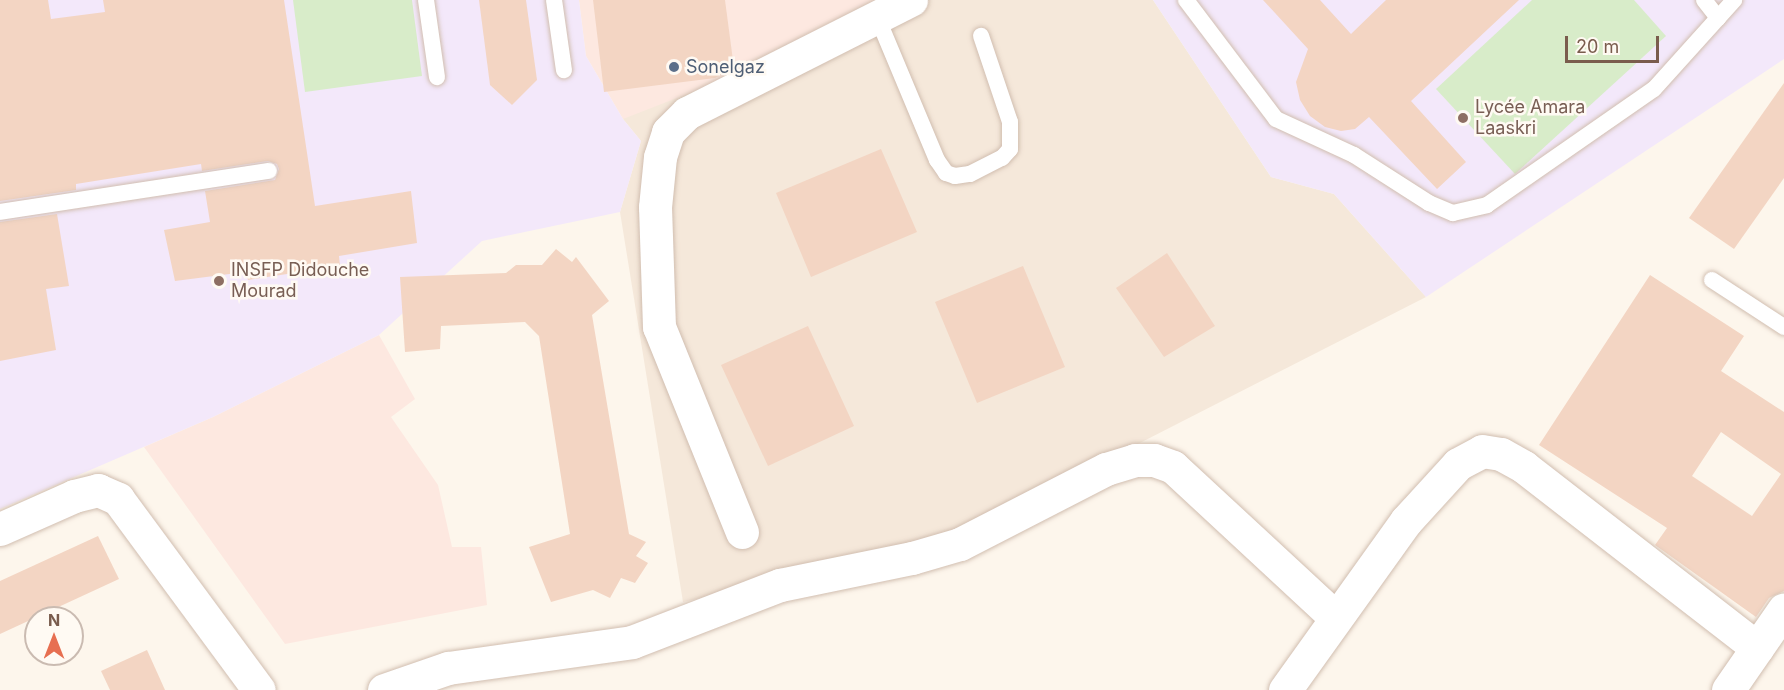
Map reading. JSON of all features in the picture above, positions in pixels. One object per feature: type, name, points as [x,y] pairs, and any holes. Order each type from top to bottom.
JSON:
[{"type":"street","points":[[742,532],[658,327],[655,207],[660,157],[668,132],[687,113],[878,19],[911,0]]},
{"type":"street","points":[[1285,690],[1406,521],[1458,464],[1482,452],[1501,454],[1524,467],[1758,648]]},
{"type":"street","points":[[384,690],[448,668],[632,642],[780,585],[912,558],[960,544],[1106,469],[1135,460],[1154,460],[1173,467],[1336,618]]},
{"type":"street","points":[[0,529],[74,496],[98,490],[117,499],[259,690]]},
{"type":"street","points":[[1728,690],[1784,609]]},
{"type":"lane","points":[[426,0],[437,77]]},
{"type":"lane","points":[[554,0],[564,70]]},
{"type":"lane","points":[[1186,0],[1276,119],[1312,138],[1354,155],[1429,203],[1453,213],[1487,205],[1654,89],[1734,0]]},
{"type":"lane","points":[[1704,0],[1718,18]]},
{"type":"lane","points":[[878,19],[937,160],[946,173],[955,176],[970,174],[1002,158],[1010,149],[1010,122],[981,36]]},
{"type":"lane","points":[[0,212],[269,171]]},
{"type":"lane","points":[[1712,280],[1784,327]]},
{"type":"shaded area","name":"INSFP Didouche Mourad","points":[[0,0],[579,0],[586,56],[623,119],[641,141],[620,212],[482,241],[379,335],[213,417],[0,509]]},
{"type":"shaded area","points":[[579,0],[1153,0],[1271,177],[1334,194],[1426,297],[940,545],[683,602],[620,212],[641,141],[623,119]]},
{"type":"shaded area","name":"Sonelgaz","points":[[579,0],[895,0],[777,59],[623,119],[586,56]]},
{"type":"shaded area","name":"Lycée Amara Laaskri","points":[[1153,0],[1784,0],[1784,59],[1426,297],[1334,194],[1271,177]]},
{"type":"shaded area","points":[[379,335],[415,399],[391,417],[438,485],[452,547],[481,547],[487,605],[285,644],[144,447],[213,417]]},
{"type":"green space","points":[[293,0],[412,0],[422,76],[305,92]]},
{"type":"green space","points":[[1532,0],[1634,0],[1666,36],[1515,174],[1436,89]]},
{"type":"building","points":[[0,0],[48,0],[51,19],[105,12],[103,0],[284,0],[315,206],[411,191],[417,243],[339,256],[340,266],[248,280],[245,272],[175,281],[164,230],[210,222],[205,191],[275,180],[279,169],[277,164],[268,161],[202,171],[201,164],[76,184],[76,190],[0,201]]},
{"type":"building","points":[[479,0],[526,0],[537,80],[512,105],[490,85]]},
{"type":"building","points":[[593,0],[725,0],[734,68],[715,78],[604,92]]},
{"type":"building","points":[[1263,0],[1320,0],[1351,34],[1386,0],[1519,0],[1411,101],[1466,162],[1437,189],[1369,117],[1355,129],[1341,131],[1325,127],[1310,116],[1300,100],[1296,82],[1308,49]]},
{"type":"building","points":[[1784,83],[1784,178],[1734,249],[1689,218]]},
{"type":"building","points":[[881,149],[917,232],[811,277],[776,193]]},
{"type":"building","points":[[57,214],[69,286],[46,289],[56,350],[0,361],[0,222]]},
{"type":"building","points":[[556,249],[572,262],[576,257],[609,301],[592,315],[629,534],[646,542],[636,556],[648,563],[635,583],[621,578],[610,598],[593,590],[551,602],[529,547],[570,534],[539,336],[525,322],[441,326],[440,349],[405,352],[400,277],[506,273],[516,265],[542,265]]},
{"type":"building","points":[[1167,253],[1215,326],[1164,357],[1116,288]]},
{"type":"building","points":[[1023,266],[1065,367],[977,403],[935,302]]},
{"type":"building","points":[[1650,275],[1744,336],[1721,371],[1784,412],[1784,591],[1769,598],[1756,617],[1655,545],[1667,528],[1539,445]],"holes":[[[1721,432],[1781,474],[1752,516],[1692,476]]]},
{"type":"building","points":[[808,326],[854,426],[768,466],[721,365]]},
{"type":"building","points":[[98,536],[119,579],[61,606],[24,606],[24,623],[0,634],[0,581]]},
{"type":"building","points":[[147,650],[165,690],[110,690],[101,671]]},
{"type":"place","name":"Sonelgaz","points":[[674,67]]},
{"type":"place","name":"Lycée Amara Laaskri","points":[[1463,118]]},
{"type":"place","name":"INSFP Didouche Mourad","points":[[219,281]]}]
